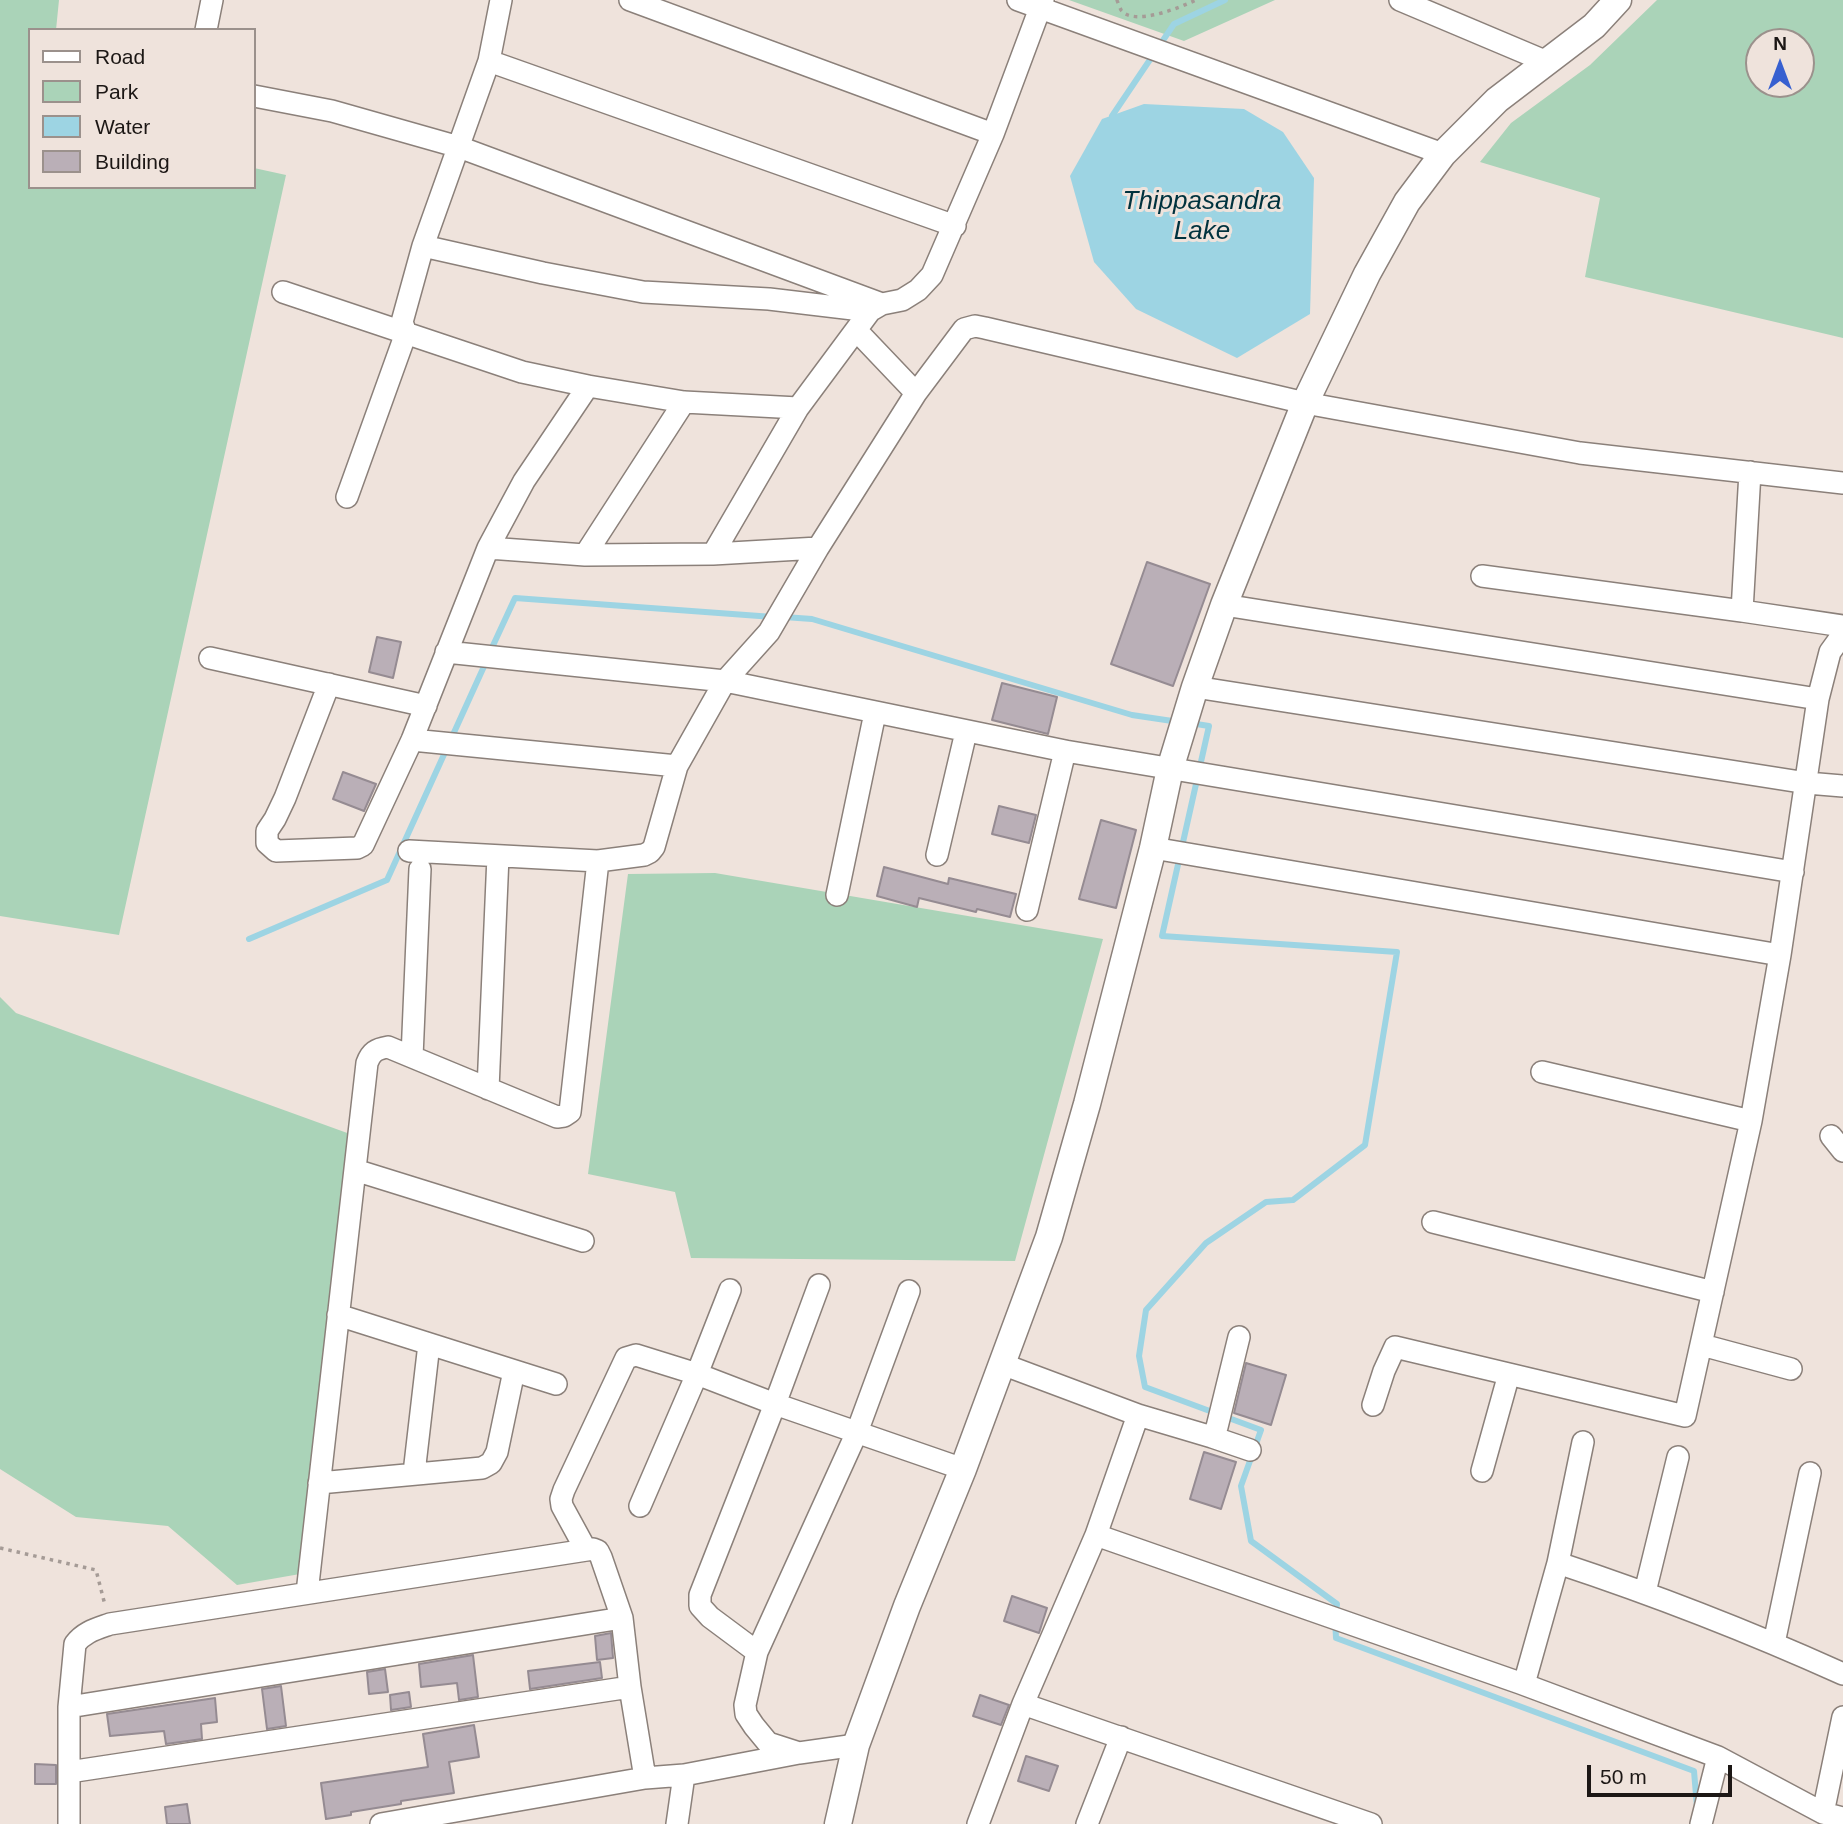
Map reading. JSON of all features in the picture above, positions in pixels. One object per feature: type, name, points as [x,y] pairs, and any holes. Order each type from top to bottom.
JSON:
[{"type":"main road","points":[[838,1824],[856,1745],[1049,1237],[1087,1104],[1153,848],[1170,769],[1189,706],[1224,605],[1305,403],[1367,274],[1407,202],[1443,153],[1496,100],[1594,26],[1618,0]]},
{"type":"street","points":[[206,28],[212,0]]},
{"type":"street","points":[[347,497],[406,333],[402,322],[424,246],[489,61],[502,0]]},
{"type":"street","points":[[630,0],[993,134]]},
{"type":"street","points":[[1018,0],[1041,4],[1443,153]]},
{"type":"street","points":[[1400,0],[1547,62]]},
{"type":"street","points":[[424,246],[643,292],[876,308],[902,300],[918,290],[932,275],[993,134],[1041,4]]},
{"type":"street","points":[[489,61],[955,226]]},
{"type":"street","points":[[256,96],[332,111],[459,147],[876,308]]},
{"type":"street","points":[[283,292],[522,372],[684,402],[798,408]]},
{"type":"street","points":[[713,554],[798,408],[856,330],[876,308]]},
{"type":"street","points":[[412,1057],[414,860],[498,856],[598,860],[650,852],[654,847],[677,766],[725,681],[769,632],[916,393],[964,329],[975,326],[1305,403],[1580,453],[1843,483]]},
{"type":"street","points":[[856,330],[916,393]]},
{"type":"street","points":[[329,684],[285,798],[267,831],[267,843],[276,850],[357,848],[363,845],[412,740],[488,548],[524,481],[588,386]]},
{"type":"street","points":[[585,555],[684,402]]},
{"type":"street","points":[[1742,611],[1750,472]]},
{"type":"street","points":[[488,548],[585,555],[713,554],[813,557]]},
{"type":"street","points":[[1482,576],[1843,626]]},
{"type":"street","points":[[1224,605],[1818,699]]},
{"type":"street","points":[[1373,1405],[1395,1347],[1685,1416],[1751,1121],[1780,955],[1818,699],[1830,652],[1843,634]]},
{"type":"street","points":[[446,652],[725,681],[1065,751],[1793,872]]},
{"type":"street","points":[[210,658],[426,706]]},
{"type":"street","points":[[1189,706],[1843,786]]},
{"type":"street","points":[[837,895],[875,713]]},
{"type":"street","points":[[937,855],[966,732]]},
{"type":"street","points":[[412,740],[677,766]]},
{"type":"street","points":[[1027,910],[1065,751]]},
{"type":"street","points":[[1153,848],[1780,955]]},
{"type":"street","points":[[488,1089],[498,856]]},
{"type":"street","points":[[307,1593],[370,1055],[377,1049],[388,1047],[557,1117],[570,1112],[598,860]]},
{"type":"street","points":[[1542,1072],[1751,1121]]},
{"type":"street","points":[[355,1170],[583,1241]]},
{"type":"street","points":[[1433,1222],[1713,1292]]},
{"type":"street","points":[[757,1652],[710,1617],[700,1606],[700,1595],[819,1286]]},
{"type":"street","points":[[640,1506],[730,1290]]},
{"type":"street","points":[[799,1753],[768,1743],[746,1714],[745,1705],[757,1652],[858,1432],[909,1291]]},
{"type":"street","points":[[338,1315],[556,1384]]},
{"type":"street","points":[[1214,1432],[1239,1337]]},
{"type":"street","points":[[414,1473],[429,1344]]},
{"type":"street","points":[[1702,1345],[1791,1369]]},
{"type":"street","points":[[586,1550],[562,1506],[561,1499],[626,1357],[636,1355],[697,1374],[962,1469]]},
{"type":"street","points":[[1002,1364],[1138,1415],[1214,1432],[1250,1450]]},
{"type":"street","points":[[319,1483],[482,1468],[491,1463],[497,1452],[514,1371]]},
{"type":"street","points":[[1482,1471],[1508,1374]]},
{"type":"street","points":[[978,1824],[1023,1704],[1096,1535],[1138,1415]]},
{"type":"street","points":[[1524,1684],[1558,1563],[1583,1442]]},
{"type":"street","points":[[1644,1592],[1678,1457]]},
{"type":"street","points":[[1774,1643],[1810,1473]]},
{"type":"street","points":[[1096,1535],[1524,1684],[1718,1757],[1833,1816],[1843,1717]]},
{"type":"street","points":[[69,1824],[69,1707],[75,1644],[80,1636],[110,1624],[593,1549],[598,1551],[601,1557],[622,1618],[645,1778]]},
{"type":"street","points":[[1558,1563],[1644,1592],[1774,1643],[1843,1674]]},
{"type":"street","points":[[69,1707],[622,1618]]},
{"type":"street","points":[[69,1772],[630,1687]]},
{"type":"street","points":[[1023,1704],[1371,1824]]},
{"type":"street","points":[[1087,1824],[1121,1737]]},
{"type":"street","points":[[381,1824],[856,1745]]},
{"type":"street","points":[[1701,1824],[1718,1757]]},
{"type":"street","points":[[677,1824],[684,1775]]},
{"type":"path","points":[[1117,0],[1126,14],[1137,16],[1179,8],[1196,0]]},
{"type":"path","points":[[0,1548],[96,1570],[110,1624]]},
{"type":"green space","points":[[0,0],[59,0],[56,28],[28,28],[28,189],[256,189],[256,168],[286,175],[119,935],[0,916]]},
{"type":"green space","points":[[1069,0],[1275,0],[1184,41]]},
{"type":"green space","points":[[1657,0],[1843,0],[1843,338],[1585,277],[1600,198],[1480,162],[1511,123],[1590,65]]},
{"type":"green space","points":[[715,873],[1103,939],[1015,1261],[691,1258],[675,1192],[588,1174],[628,874]]},
{"type":"green space","points":[[0,997],[16,1013],[350,1134],[300,1574],[237,1585],[168,1526],[76,1517],[0,1469]]},
{"type":"water","name":"Thippasandra Lake","points":[[1144,104],[1244,109],[1283,132],[1314,178],[1310,314],[1237,358],[1136,309],[1094,262],[1070,176],[1102,119]]},
{"type":"building","points":[[1147,562],[1210,584],[1173,686],[1111,664]]},
{"type":"building","points":[[377,637],[401,642],[393,678],[369,672]]},
{"type":"building","points":[[1002,683],[1057,697],[1048,734],[992,720]]},
{"type":"building","points":[[343,772],[376,784],[364,811],[333,799]]},
{"type":"building","points":[[999,806],[1036,815],[1029,843],[992,834]]},
{"type":"building","points":[[1101,820],[1136,830],[1116,908],[1079,899]]},
{"type":"building","points":[[884,867],[948,884],[949,878],[1016,894],[1010,917],[919,898],[917,907],[877,896]]},
{"type":"building","points":[[1246,1363],[1286,1375],[1271,1425],[1234,1413]]},
{"type":"building","points":[[1204,1452],[1236,1462],[1221,1509],[1190,1499]]},
{"type":"building","points":[[1012,1596],[1047,1608],[1039,1633],[1004,1621]]},
{"type":"building","points":[[611,1633],[613,1658],[597,1660],[595,1636]]},
{"type":"building","points":[[473,1655],[478,1697],[459,1700],[457,1683],[421,1687],[419,1664]]},
{"type":"building","points":[[600,1662],[602,1678],[530,1689],[528,1671]]},
{"type":"building","points":[[385,1669],[388,1692],[369,1694],[367,1672]]},
{"type":"building","points":[[281,1686],[286,1726],[267,1729],[262,1689]]},
{"type":"building","points":[[409,1692],[411,1707],[391,1710],[390,1695]]},
{"type":"building","points":[[980,1695],[1009,1705],[1001,1725],[973,1716]]},
{"type":"building","points":[[215,1698],[217,1722],[201,1724],[202,1739],[166,1744],[164,1731],[110,1736],[107,1714]]},
{"type":"building","points":[[474,1725],[479,1757],[449,1762],[454,1793],[401,1801],[401,1804],[326,1819],[321,1783],[428,1767],[423,1734]]},
{"type":"building","points":[[1026,1756],[1058,1766],[1049,1791],[1018,1781]]},
{"type":"building","points":[[35,1764],[56,1765],[56,1784],[35,1784]]},
{"type":"building","points":[[187,1804],[190,1824],[167,1824],[165,1807]]},
{"type":"waterway","points":[[1112,116],[1174,24],[1225,0]]},
{"type":"waterway","points":[[490,652],[515,598],[773,617]]},
{"type":"waterway","points":[[784,617],[812,619],[1132,715],[1179,722]]},
{"type":"waterway","points":[[249,939],[387,880],[486,662]]},
{"type":"waterway","points":[[1190,723],[1209,726],[1162,936],[1397,952],[1365,1145],[1293,1200],[1266,1202],[1206,1243],[1146,1310],[1139,1356],[1145,1387],[1261,1430],[1241,1486],[1251,1541],[1337,1604],[1336,1638],[1694,1771],[1697,1807]]}]
